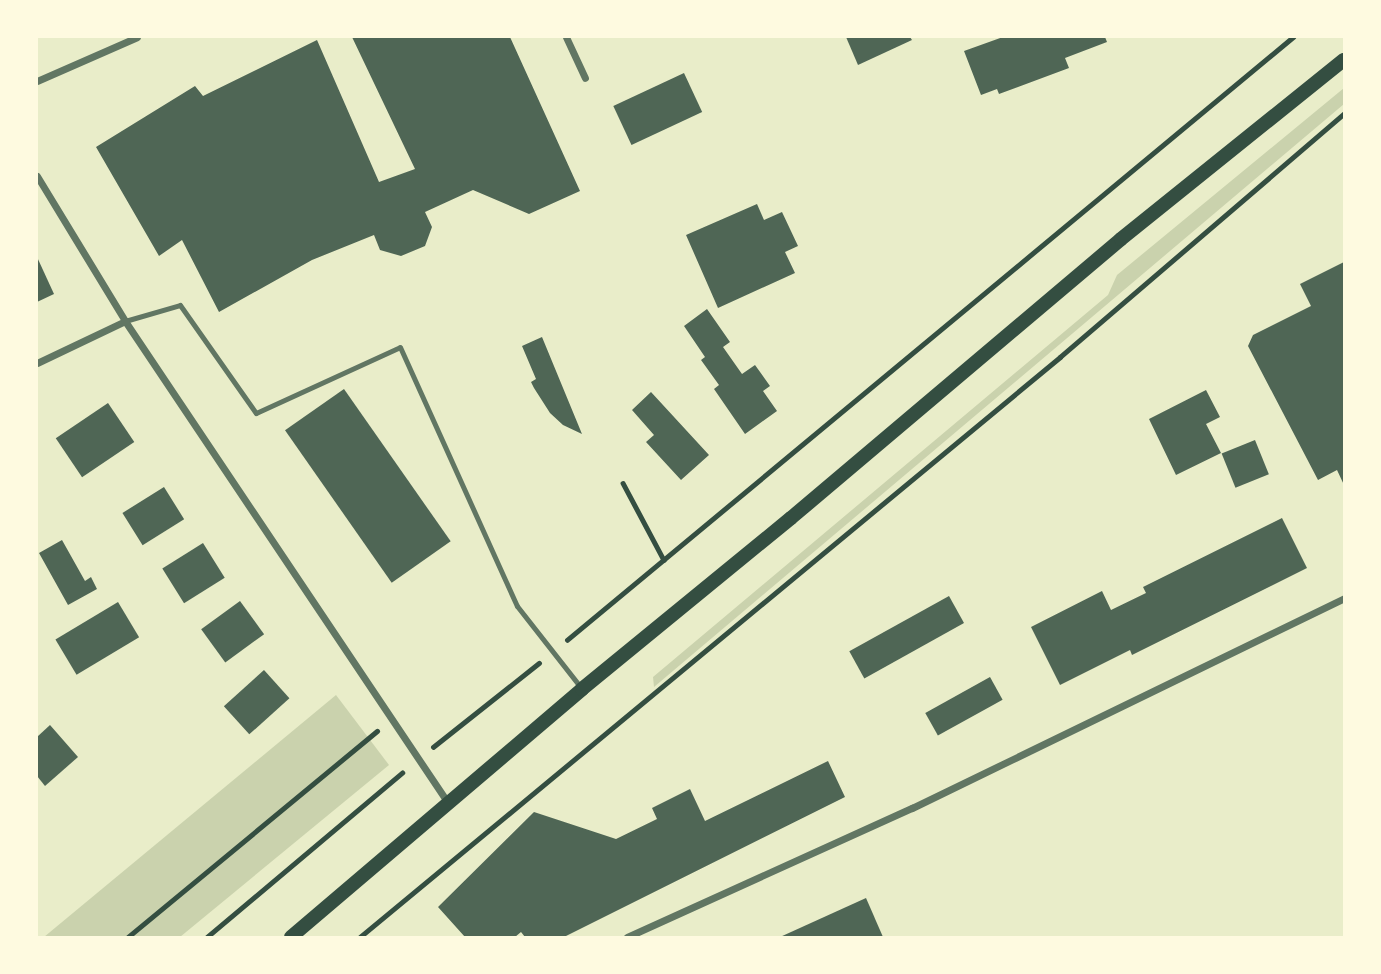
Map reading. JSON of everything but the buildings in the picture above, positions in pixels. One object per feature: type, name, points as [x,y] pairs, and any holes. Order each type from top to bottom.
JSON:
[{"type":"main road","points":[[291,937],[582,689],[791,518],[1121,239],[1344,60]]},
{"type":"street","points":[[37,81],[137,37]]},
{"type":"street","points":[[566,37],[584,78]]},
{"type":"street","points":[[37,176],[125,321],[448,803]]},
{"type":"street","points":[[37,363],[125,321]]},
{"type":"street","points":[[627,937],[912,808],[1344,598]]},
{"type":"lane","points":[[125,321],[180,305],[256,413],[400,347],[517,606],[582,689]]},
{"type":"path","points":[[206,937],[1293,37]]},
{"type":"path","points":[[360,937],[1060,357],[1344,114]]},
{"type":"path","points":[[623,483],[664,559]]},
{"type":"path","points":[[128,937],[391,719]]},
{"type":"green space","points":[[1344,88],[1344,104],[654,687],[653,677],[1108,295],[1117,275]]},
{"type":"green space","points":[[336,695],[389,765],[180,937],[44,937]]}]
